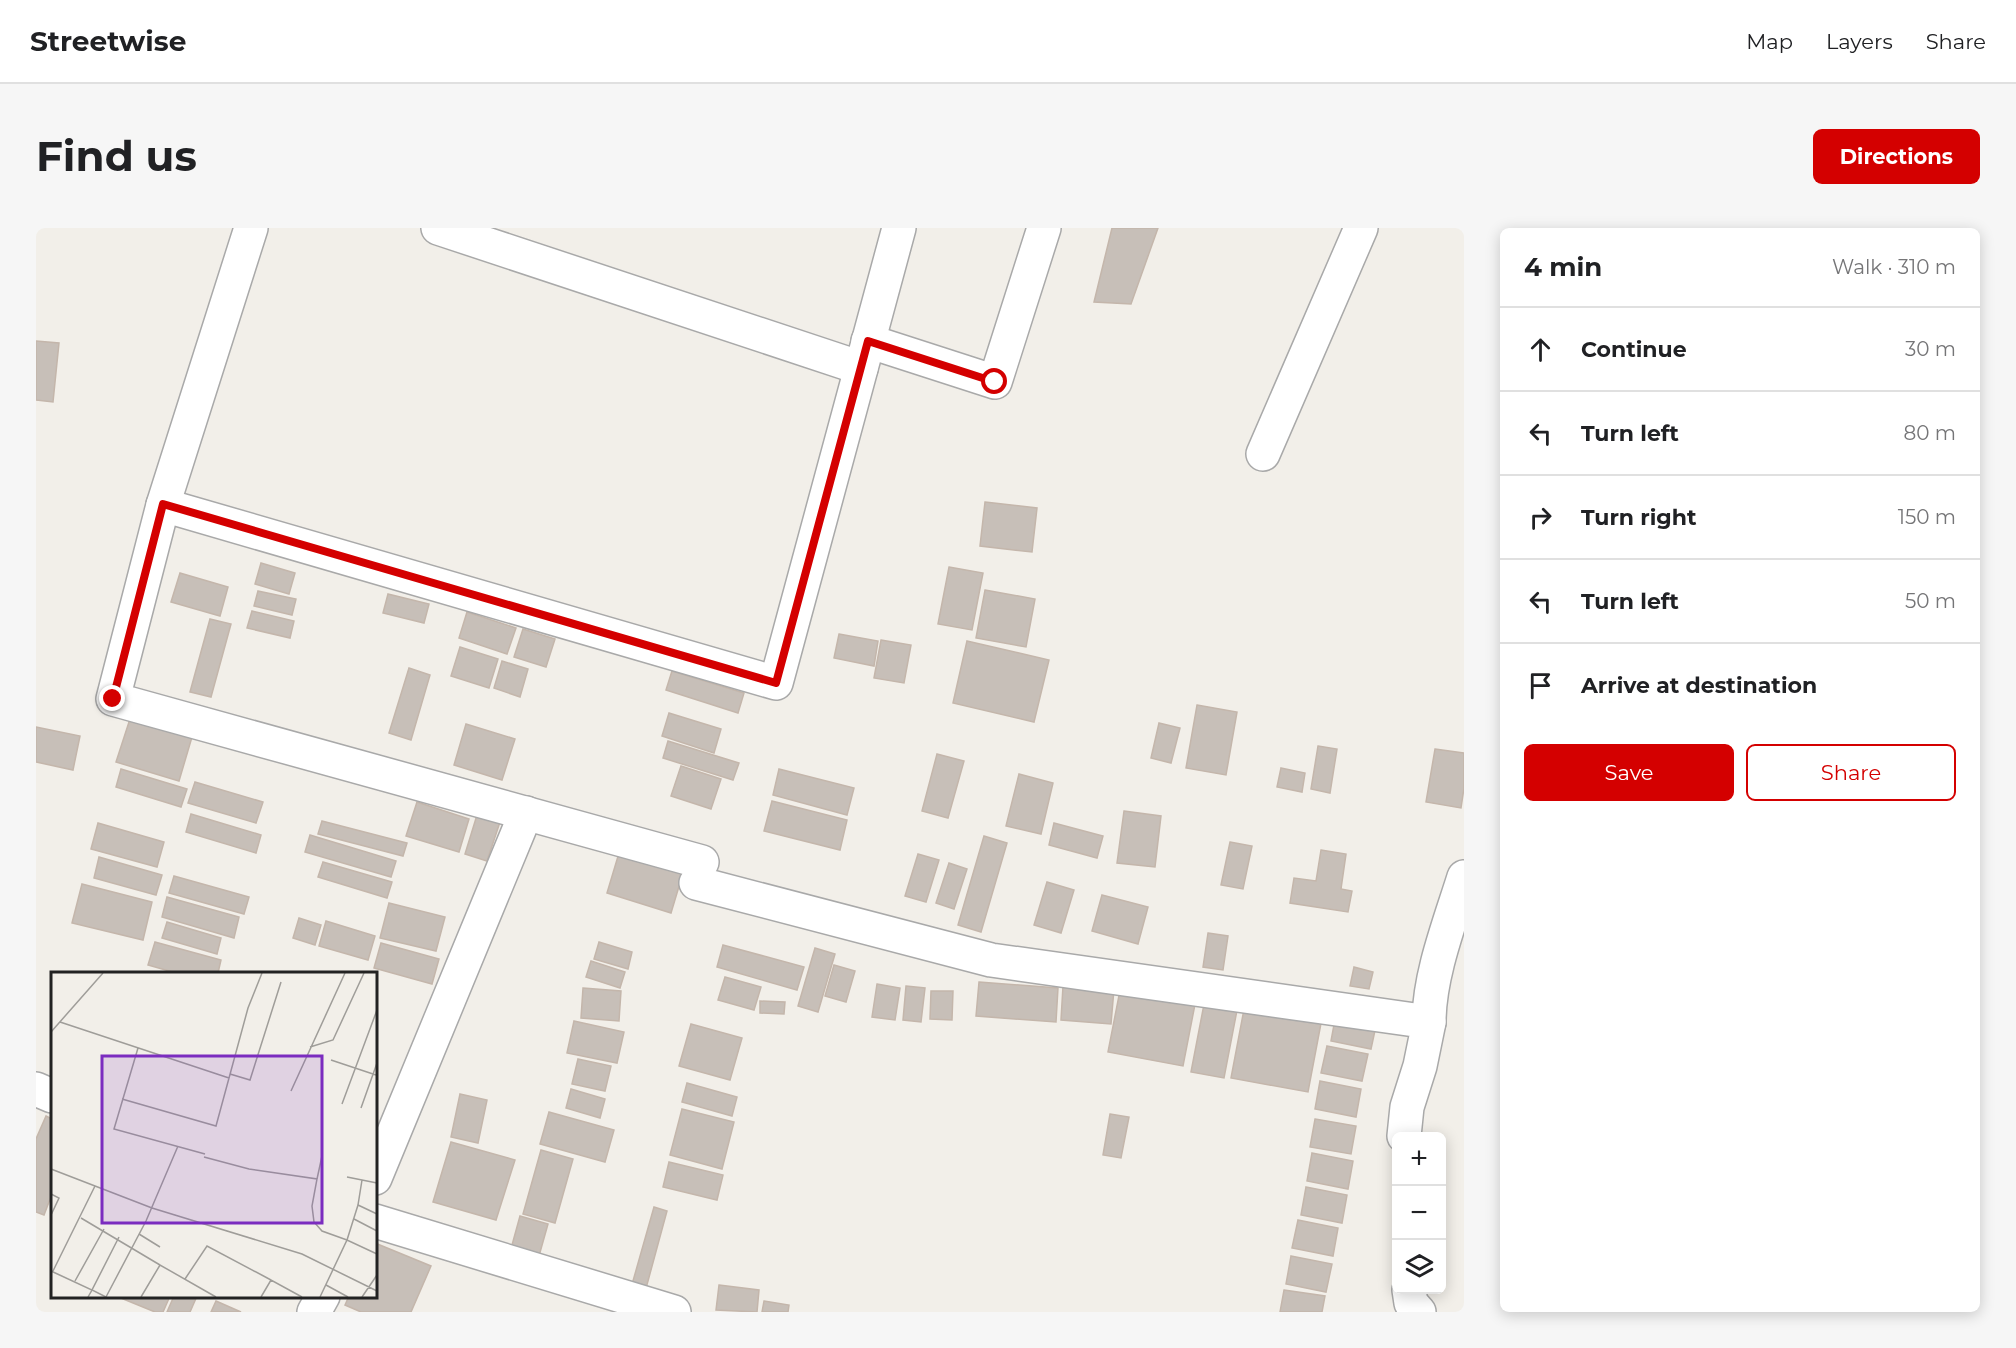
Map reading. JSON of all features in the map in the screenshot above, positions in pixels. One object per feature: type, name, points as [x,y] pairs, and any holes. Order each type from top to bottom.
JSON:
[{"type":"street","points":[[251,228],[163,504],[113,699],[526,813],[699,873],[991,960],[1429,1022]]},
{"type":"street","points":[[438,228],[865,355],[995,382],[1044,228]]},
{"type":"street","points":[[163,504],[776,683],[900,228]]},
{"type":"street","points":[[1263,454],[1361,228]]},
{"type":"street","points":[[376,1176],[526,813]]},
{"type":"street","points":[[1404,1132],[1407,1107],[1420,1066],[1429,1022],[1431,992],[1444,939],[1464,877]]},
{"type":"street","points":[[36,1089],[51,1096]]},
{"type":"street","points":[[376,1221],[674,1312]]},
{"type":"street","points":[[1410,1294],[1411,1303],[1419,1312]]},
{"type":"street","points":[[314,1312],[322,1297]]},
{"type":"building","points":[[1112,228],[1158,228],[1131,304],[1094,302]]},
{"type":"building","points":[[36,341],[59,343],[53,402],[36,400]]},
{"type":"building","points":[[985,502],[1037,508],[1032,552],[980,546]]},
{"type":"building","points":[[261,563],[295,573],[289,594],[255,584]]},
{"type":"building","points":[[949,567],[983,573],[972,630],[938,624]]},
{"type":"building","points":[[180,573],[228,587],[220,616],[171,602]]},
{"type":"building","points":[[985,590],[1035,599],[1026,647],[976,638]]},
{"type":"building","points":[[258,591],[296,599],[292,615],[254,606]]},
{"type":"building","points":[[388,594],[429,604],[424,623],[383,613]]},
{"type":"building","points":[[252,611],[294,621],[290,638],[247,628]]},
{"type":"building","points":[[467,612],[516,628],[507,654],[459,638]]},
{"type":"building","points":[[210,619],[231,624],[211,697],[190,692]]},
{"type":"building","points":[[523,629],[555,639],[546,667],[514,657]]},
{"type":"building","points":[[839,634],[878,641],[874,666],[834,658]]},
{"type":"building","points":[[881,640],[911,645],[904,683],[874,678]]},
{"type":"building","points":[[967,641],[1049,660],[1034,722],[953,703]]},
{"type":"building","points":[[460,647],[498,659],[489,688],[451,676]]},
{"type":"building","points":[[502,661],[528,669],[520,697],[494,688]]},
{"type":"building","points":[[409,668],[430,675],[411,740],[389,733]]},
{"type":"building","points":[[672,671],[744,693],[738,713],[666,690]]},
{"type":"building","points":[[1197,705],[1237,712],[1226,775],[1186,768]]},
{"type":"building","points":[[669,713],[721,729],[714,753],[662,736]]},
{"type":"building","points":[[130,719],[192,737],[179,781],[116,762]]},
{"type":"building","points":[[1159,723],[1180,728],[1171,763],[1151,758]]},
{"type":"building","points":[[466,724],[515,739],[502,780],[454,765]]},
{"type":"building","points":[[36,727],[80,736],[73,770],[36,762]]},
{"type":"building","points":[[668,741],[739,763],[733,780],[663,758]]},
{"type":"building","points":[[1318,746],[1337,749],[1330,793],[1311,789]]},
{"type":"building","points":[[1435,749],[1464,753],[1464,788],[1461,808],[1426,802]]},
{"type":"building","points":[[937,754],[964,761],[948,818],[922,811]]},
{"type":"building","points":[[681,766],[721,779],[711,809],[671,796]]},
{"type":"building","points":[[1281,768],[1305,773],[1302,792],[1277,787]]},
{"type":"building","points":[[121,769],[187,789],[181,807],[116,787]]},
{"type":"building","points":[[779,769],[854,788],[847,815],[773,795]]},
{"type":"building","points":[[1019,774],[1053,783],[1041,834],[1006,826]]},
{"type":"building","points":[[195,782],[263,802],[256,823],[188,803]]},
{"type":"building","points":[[772,801],[847,820],[840,850],[764,831]]},
{"type":"building","points":[[417,802],[469,819],[459,852],[406,836]]},
{"type":"building","points":[[1124,811],[1161,816],[1155,867],[1117,863]]},
{"type":"building","points":[[191,814],[261,835],[256,853],[186,832]]},
{"type":"building","points":[[477,815],[500,822],[487,861],[465,854]]},
{"type":"building","points":[[322,821],[407,843],[403,856],[318,834]]},
{"type":"building","points":[[98,823],[164,842],[157,867],[91,849]]},
{"type":"building","points":[[1054,823],[1103,836],[1097,858],[1049,845]]},
{"type":"building","points":[[310,835],[396,861],[391,877],[305,852]]},
{"type":"building","points":[[984,836],[1007,843],[981,932],[958,925]]},
{"type":"building","points":[[1230,842],[1252,846],[1243,889],[1221,885]]},
{"type":"building","points":[[1321,850],[1346,854],[1341,889],[1352,891],[1348,912],[1290,903],[1294,878],[1316,881]]},
{"type":"building","points":[[619,853],[683,873],[671,913],[607,893]]},
{"type":"building","points":[[918,854],[939,860],[926,902],[905,896]]},
{"type":"building","points":[[99,857],[162,875],[156,895],[94,878]]},
{"type":"building","points":[[323,862],[392,882],[387,898],[318,877]]},
{"type":"building","points":[[949,863],[967,869],[954,909],[936,903]]},
{"type":"building","points":[[174,876],[249,897],[244,914],[169,893]]},
{"type":"building","points":[[1047,882],[1074,890],[1061,933],[1034,925]]},
{"type":"building","points":[[82,884],[152,902],[143,940],[72,923]]},
{"type":"building","points":[[1102,895],[1148,907],[1138,944],[1092,931]]},
{"type":"building","points":[[167,897],[239,917],[234,938],[162,917]]},
{"type":"building","points":[[389,903],[445,917],[436,951],[380,938]]},
{"type":"building","points":[[299,918],[321,925],[315,945],[293,938]]},
{"type":"building","points":[[326,921],[375,936],[368,960],[319,946]]},
{"type":"building","points":[[167,922],[221,938],[217,954],[162,938]]},
{"type":"building","points":[[1208,933],[1228,936],[1223,970],[1203,967]]},
{"type":"building","points":[[155,942],[221,960],[218,972],[172,972],[148,965]]},
{"type":"building","points":[[599,942],[632,952],[628,969],[594,959]]},
{"type":"building","points":[[381,943],[439,959],[432,984],[374,968]]},
{"type":"building","points":[[723,945],[804,967],[797,990],[717,967]]},
{"type":"building","points":[[815,948],[835,954],[818,1012],[798,1006]]},
{"type":"building","points":[[591,961],[625,972],[620,988],[586,977]]},
{"type":"building","points":[[834,965],[855,971],[846,1002],[825,996]]},
{"type":"building","points":[[1354,967],[1373,972],[1369,989],[1350,986]]},
{"type":"building","points":[[725,977],[761,987],[754,1010],[718,1000]]},
{"type":"building","points":[[1122,980],[1197,994],[1183,1066],[1108,1052]]},
{"type":"building","points":[[979,982],[1058,988],[1056,1022],[976,1016]]},
{"type":"building","points":[[877,984],[900,988],[895,1020],[872,1017]]},
{"type":"building","points":[[906,986],[925,988],[921,1022],[903,1020]]},
{"type":"building","points":[[1063,986],[1114,989],[1111,1024],[1061,1020]]},
{"type":"building","points":[[583,988],[621,991],[619,1021],[581,1018]]},
{"type":"building","points":[[931,991],[953,991],[952,1020],[930,1019]]},
{"type":"building","points":[[1205,999],[1238,1005],[1224,1078],[1191,1072]]},
{"type":"building","points":[[760,1001],[785,1002],[784,1014],[760,1013]]},
{"type":"building","points":[[1245,1004],[1322,1018],[1308,1092],[1231,1078]]},
{"type":"building","points":[[1336,1014],[1377,1021],[1371,1049],[1331,1041]]},
{"type":"building","points":[[574,1021],[624,1032],[617,1063],[567,1053]]},
{"type":"building","points":[[691,1024],[742,1038],[730,1080],[679,1066]]},
{"type":"building","points":[[1327,1046],[1368,1054],[1362,1081],[1321,1073]]},
{"type":"building","points":[[578,1059],[611,1066],[605,1091],[572,1084]]},
{"type":"building","points":[[1320,1081],[1361,1089],[1356,1117],[1315,1109]]},
{"type":"building","points":[[687,1083],[737,1097],[732,1116],[682,1102]]},
{"type":"building","points":[[571,1089],[605,1099],[600,1118],[566,1108]]},
{"type":"building","points":[[460,1094],[487,1100],[478,1143],[451,1137]]},
{"type":"building","points":[[682,1109],[734,1122],[722,1169],[670,1155]]},
{"type":"building","points":[[549,1112],[614,1130],[605,1162],[540,1144]]},
{"type":"building","points":[[1110,1114],[1129,1117],[1121,1158],[1103,1155]]},
{"type":"building","points":[[46,1116],[51,1118],[51,1197],[44,1215],[36,1212],[36,1139]]},
{"type":"building","points":[[1315,1119],[1356,1126],[1351,1154],[1310,1147]]},
{"type":"building","points":[[451,1142],[515,1160],[496,1220],[433,1202]]},
{"type":"building","points":[[541,1150],[573,1159],[555,1223],[523,1214]]},
{"type":"building","points":[[1312,1153],[1353,1161],[1348,1189],[1307,1181]]},
{"type":"building","points":[[669,1162],[723,1175],[717,1200],[663,1187]]},
{"type":"building","points":[[1306,1187],[1347,1195],[1342,1223],[1301,1215]]},
{"type":"building","points":[[654,1207],[667,1211],[645,1292],[631,1288]]},
{"type":"building","points":[[520,1216],[548,1224],[537,1263],[509,1256]]},
{"type":"building","points":[[1298,1220],[1338,1228],[1333,1256],[1292,1248]]},
{"type":"building","points":[[376,1243],[431,1266],[411,1312],[361,1312],[345,1305],[349,1297],[376,1297]]},
{"type":"building","points":[[1291,1256],[1332,1264],[1326,1292],[1286,1284]]},
{"type":"building","points":[[719,1285],[759,1290],[757,1312],[716,1310]]},
{"type":"building","points":[[1284,1290],[1325,1296],[1322,1312],[1280,1312]]},
{"type":"building","points":[[118,1297],[170,1297],[163,1312],[155,1312]]},
{"type":"building","points":[[174,1297],[197,1297],[190,1312],[167,1312]]},
{"type":"building","points":[[216,1301],[241,1312],[211,1312]]},
{"type":"building","points":[[764,1301],[789,1305],[788,1312],[762,1312]]},
{"type":"route","points":[[113,699],[163,504],[776,683],[868,341],[995,382]]}]
